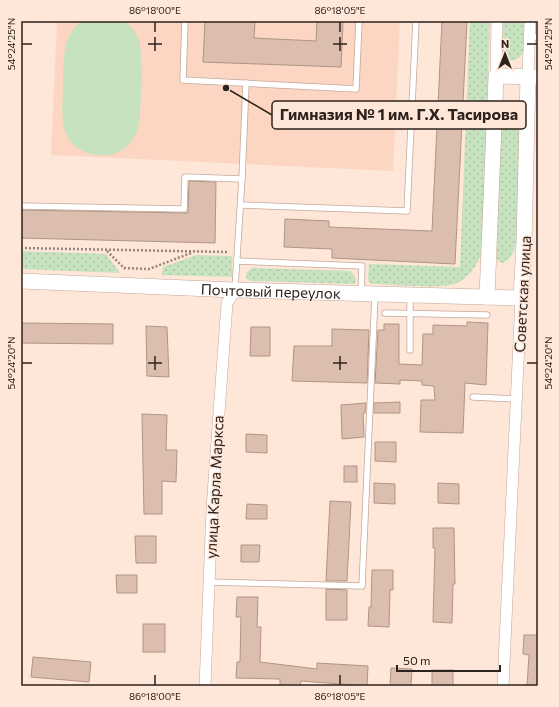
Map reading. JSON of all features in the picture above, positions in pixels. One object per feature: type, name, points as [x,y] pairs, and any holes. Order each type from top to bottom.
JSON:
[{"type":"main road","points":[[487,297],[496,76],[533,77]]},
{"type":"main road","name":"Советская улица","points":[[521,298],[533,77]]},
{"type":"main road","name":"Почтовый переулок","points":[[21,282],[521,298]]},
{"type":"street","points":[[496,76],[497,21]]},
{"type":"street","name":"Советская улица","points":[[530,21],[534,37],[533,77]]},
{"type":"street","name":"улица Карла Маркса","points":[[205,686],[212,509],[227,303],[235,290]]},
{"type":"street","name":"Советская улица","points":[[503,686],[521,298]]},
{"type":"lane","points":[[184,21],[183,80],[356,89],[359,21]]},
{"type":"lane","points":[[241,205],[407,211],[416,21]]},
{"type":"lane","points":[[235,290],[241,205],[246,83]]},
{"type":"lane","points":[[21,206],[184,209],[185,177],[242,179]]},
{"type":"lane","points":[[209,582],[362,586],[368,293],[362,266],[236,261]]},
{"type":"lane","points":[[410,294],[410,350]]},
{"type":"lane","points":[[385,313],[487,315]]},
{"type":"lane","points":[[473,397],[517,399]]},
{"type":"path","points":[[21,248],[232,252],[236,261]]},
{"type":"path","points":[[106,250],[124,268],[149,269],[194,252]]},
{"type":"shaded area","points":[[57,21],[400,21],[393,171],[51,155]]},
{"type":"green space","points":[[110,20],[124,22],[134,31],[140,45],[142,84],[139,124],[131,142],[121,151],[114,154],[98,155],[83,151],[71,142],[66,135],[64,127],[62,106],[65,50],[70,34],[82,21]]},
{"type":"green space","points":[[470,21],[490,21],[482,253],[475,267],[466,278],[450,285],[428,286],[371,284],[368,280],[369,264],[460,267]]},
{"type":"green space","points":[[502,21],[524,21],[523,52],[520,57],[512,61],[504,57],[501,49]]},
{"type":"green space","points":[[509,107],[515,108],[521,117],[519,229],[513,253],[508,260],[503,263],[499,262],[497,259],[500,118],[503,112]]},
{"type":"green space","points":[[21,251],[106,254],[120,273],[21,269]]},
{"type":"green space","points":[[196,255],[232,256],[232,277],[162,275],[163,267]]},
{"type":"green space","points":[[252,268],[351,271],[356,279],[355,284],[250,281],[246,278],[246,273]]},
{"type":"building","points":[[205,21],[255,21],[254,38],[316,41],[317,21],[343,21],[341,67],[203,62]]},
{"type":"building","points":[[442,21],[467,21],[455,264],[332,258],[332,249],[284,247],[285,219],[329,221],[329,227],[432,231]]},
{"type":"building","points":[[189,181],[216,182],[215,243],[21,238],[21,210],[188,213]]},
{"type":"building","points":[[467,322],[488,323],[486,385],[465,383],[463,433],[420,432],[421,400],[435,400],[434,386],[422,385],[422,381],[400,380],[400,384],[375,383],[378,330],[384,330],[384,324],[399,324],[399,364],[422,365],[423,334],[433,334],[433,325],[467,326]]},
{"type":"building","points":[[21,323],[113,324],[113,344],[21,343]]},
{"type":"building","points":[[146,326],[167,327],[169,377],[147,376]]},
{"type":"building","points":[[251,327],[270,327],[270,356],[250,356]]},
{"type":"building","points":[[332,329],[369,330],[367,383],[292,381],[294,346],[332,346]]},
{"type":"building","points":[[400,402],[400,413],[374,413],[374,403]]},
{"type":"building","points":[[366,403],[365,413],[363,413],[364,437],[342,439],[341,405]]},
{"type":"building","points":[[142,414],[167,415],[166,450],[177,450],[176,482],[162,481],[162,514],[144,514]]},
{"type":"building","points":[[246,434],[267,435],[267,453],[246,452]]},
{"type":"building","points":[[375,442],[396,442],[396,462],[375,461]]},
{"type":"building","points":[[344,466],[357,466],[357,482],[344,482]]},
{"type":"building","points":[[374,483],[395,484],[395,504],[374,503]]},
{"type":"building","points":[[438,483],[459,484],[459,504],[438,503]]},
{"type":"building","points":[[330,501],[351,502],[347,581],[326,581]]},
{"type":"building","points":[[247,504],[267,505],[267,519],[246,519]]},
{"type":"building","points":[[433,528],[454,528],[455,584],[453,584],[452,623],[433,622],[435,548],[433,548]]},
{"type":"building","points":[[135,536],[156,536],[156,563],[136,563]]},
{"type":"building","points":[[241,545],[260,545],[259,562],[241,562]]},
{"type":"building","points":[[372,570],[393,570],[393,590],[390,590],[389,627],[368,626],[369,607],[371,607]]},
{"type":"building","points":[[116,575],[137,575],[137,593],[117,593]]},
{"type":"building","points":[[326,589],[347,590],[347,620],[326,620]]},
{"type":"building","points":[[237,597],[258,597],[257,627],[261,627],[260,662],[317,669],[317,663],[368,666],[367,686],[301,681],[300,686],[290,686],[280,685],[280,679],[236,678],[237,662],[240,662],[241,617],[236,617]]},
{"type":"building","points":[[143,624],[165,624],[165,652],[143,652]]},
{"type":"building","points":[[524,635],[538,635],[538,686],[527,686],[529,655],[523,654]]},
{"type":"building","points":[[33,657],[91,662],[89,682],[31,677]]},
{"type":"building","points":[[391,668],[412,669],[411,686],[390,686]]},
{"type":"building","points":[[432,670],[453,670],[453,686],[432,686]]},
{"type":"place","name":"Гимназия № 1 им. Г.Х. Тасирова","points":[[226,88]]}]
